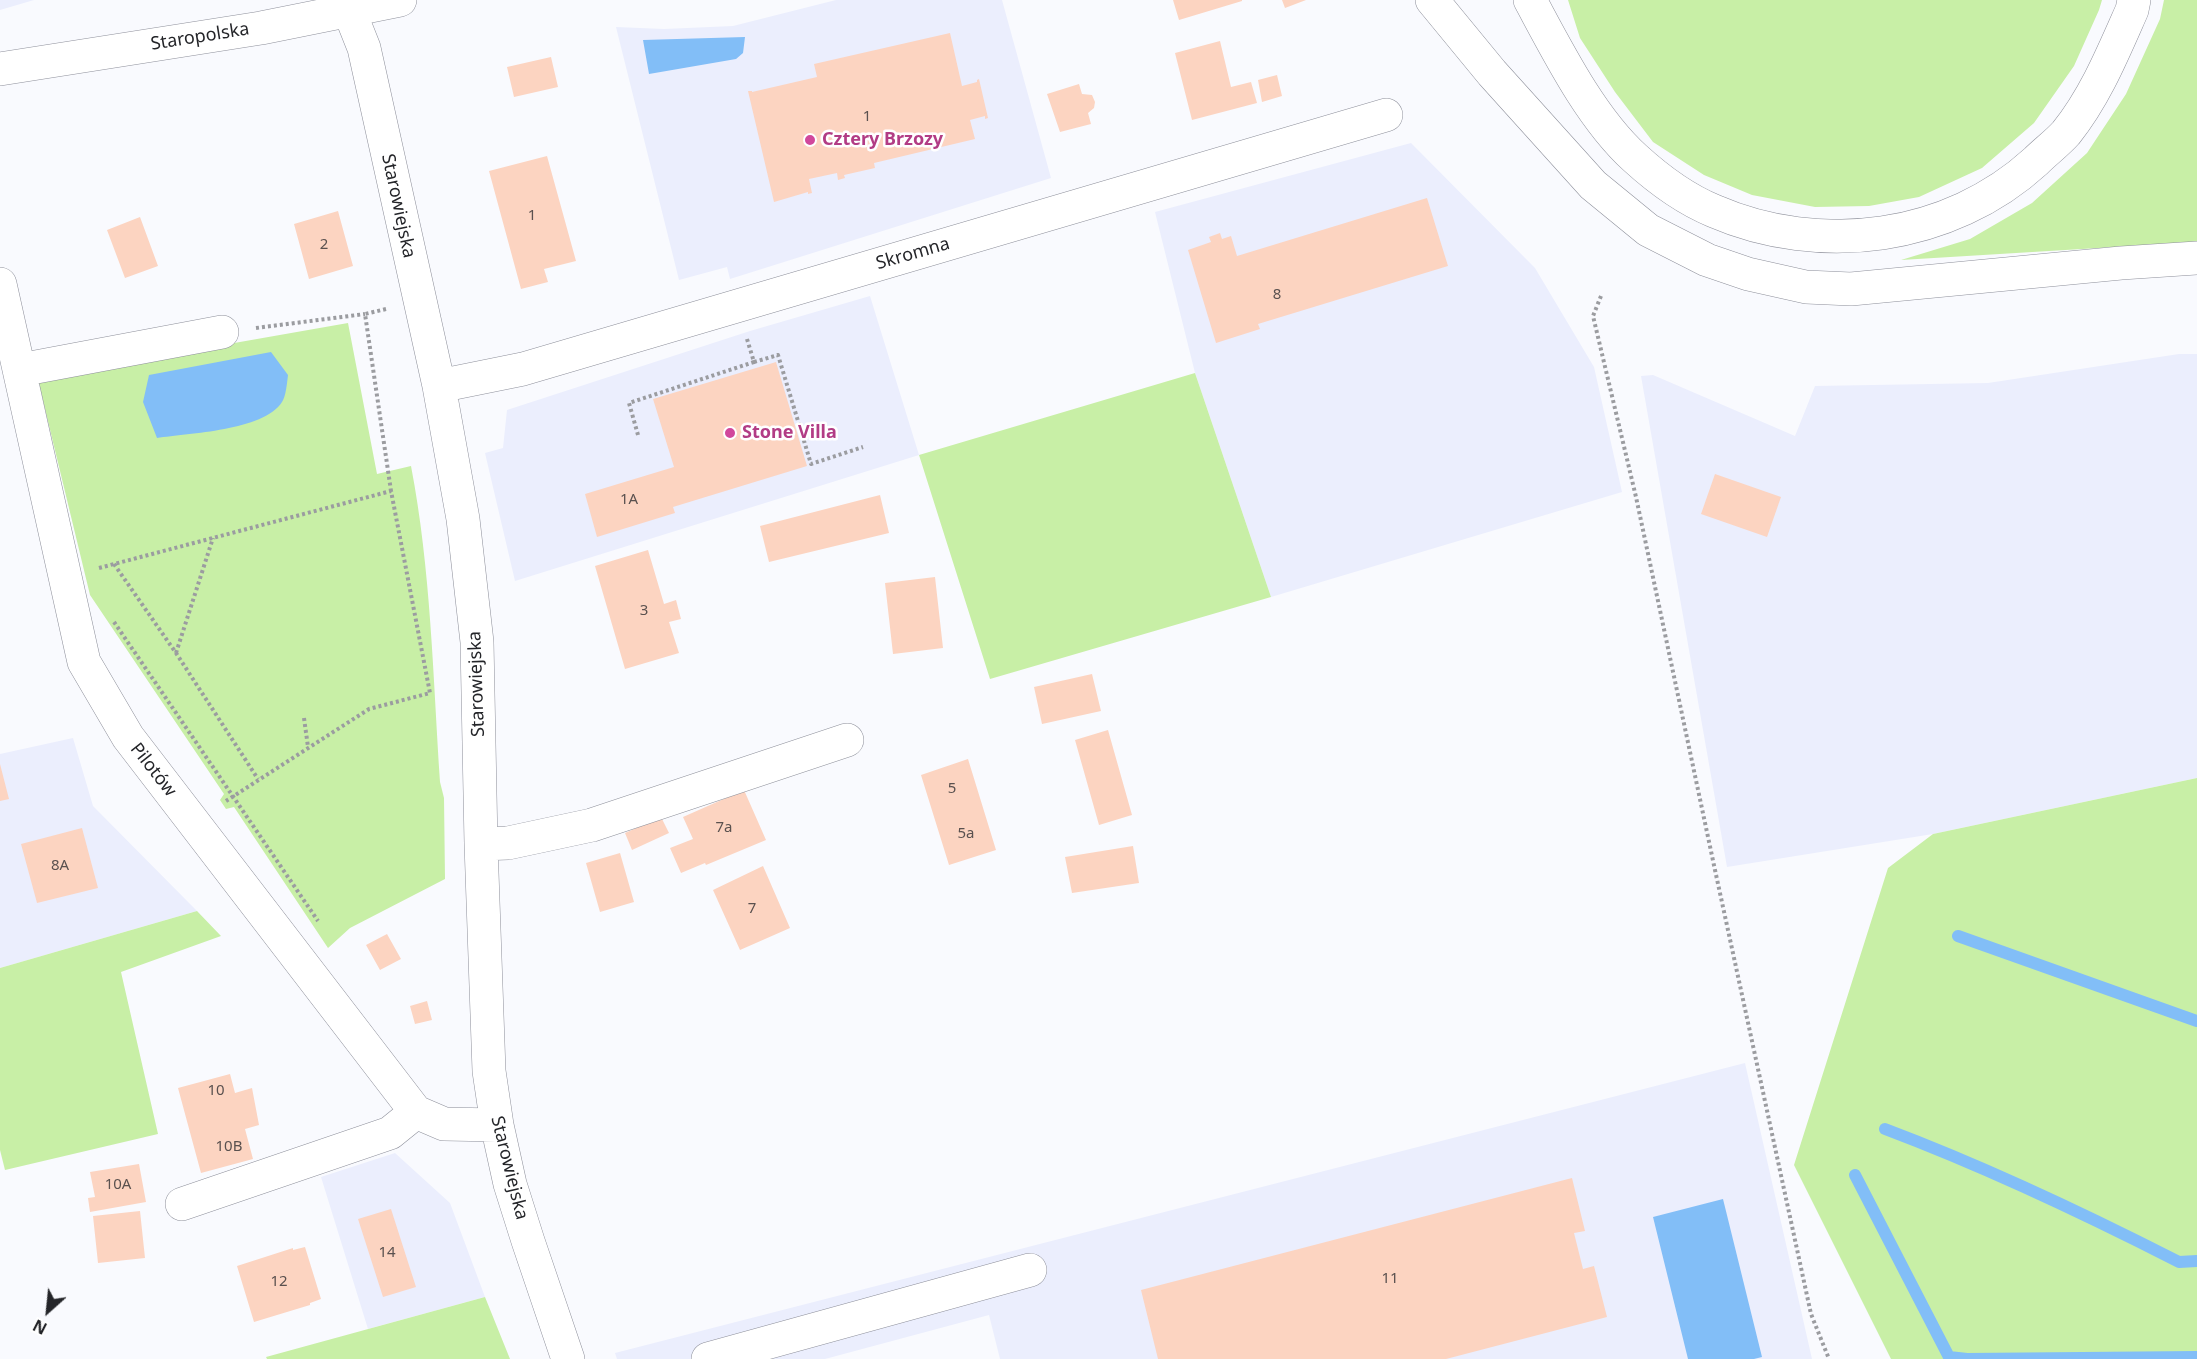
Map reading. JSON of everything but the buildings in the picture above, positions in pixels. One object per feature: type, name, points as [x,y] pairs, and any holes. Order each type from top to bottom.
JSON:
[{"type":"main road","name":"Staropolska","points":[[0,69],[249,30],[347,6],[400,0]]},
{"type":"main road","points":[[1432,0],[1492,73],[1593,185],[1648,230],[1707,260],[1738,271],[1806,287],[1851,289],[2121,263],[2197,258]]},
{"type":"main road","points":[[1530,0],[1564,62],[1603,121],[1634,157],[1680,193],[1714,212],[1777,231],[1836,237],[1896,232],[1958,213],[2015,180],[2065,134],[2095,89],[2132,10],[2134,0]]},
{"type":"main road","name":"Starowiejska","points":[[347,6],[364,48],[439,387],[464,519],[477,642],[489,1071],[497,1125],[510,1184],[568,1359]]},
{"type":"main road","name":"Skromna","points":[[439,387],[523,369],[1386,115]]},
{"type":"main road","name":"Pilotów","points":[[0,284],[84,662],[128,737],[416,1112],[444,1124],[497,1125]]},
{"type":"main road","points":[[20,370],[222,332]]},
{"type":"main road","points":[[481,844],[508,843],[592,825],[847,740]]},
{"type":"main road","points":[[182,1204],[390,1132],[416,1112]]},
{"type":"main road","points":[[708,1359],[1030,1270]]},
{"type":"path","points":[[1601,296],[1593,316],[1636,497],[1714,870],[1811,1314],[1828,1359]]},
{"type":"path","points":[[222,332],[388,309]]},
{"type":"path","points":[[226,801],[369,709],[430,693],[391,491],[365,314]]},
{"type":"path","points":[[750,348],[754,362]]},
{"type":"path","points":[[638,435],[629,402],[778,355],[811,464],[863,447]]},
{"type":"path","points":[[64,578],[391,491]]},
{"type":"path","points":[[176,653],[213,537]]},
{"type":"path","points":[[114,564],[176,653],[258,779]]},
{"type":"path","points":[[111,617],[320,924]]},
{"type":"path","points":[[304,718],[308,747]]},
{"type":"shaded area","points":[[0,0],[34,0],[0,10]]},
{"type":"shaded area","points":[[836,0],[1002,0],[1051,178],[730,279],[727,267],[679,280],[616,27],[664,29],[733,26]]},
{"type":"shaded area","points":[[1411,143],[1535,268],[1594,367],[1622,492],[1271,597],[1195,373],[1155,212]]},
{"type":"shaded area","points":[[870,296],[919,455],[515,581],[485,453],[503,448],[507,410],[750,331]]},
{"type":"shaded area","points":[[2179,354],[2197,354],[2197,778],[1933,834],[1727,867],[1641,376],[1653,375],[1795,436],[1815,386],[1988,383]]},
{"type":"shaded area","points":[[73,738],[93,806],[197,911],[0,968],[0,754]]},
{"type":"shaded area","points":[[1745,1063],[1812,1359],[1000,1359],[989,1315],[825,1359],[617,1359],[615,1353]]},
{"type":"shaded area","points":[[395,1153],[450,1203],[485,1297],[368,1329],[321,1177]]},
{"type":"green space","points":[[1568,0],[2102,0],[2074,66],[2034,123],[1982,168],[1919,197],[1869,206],[1815,207],[1752,195],[1704,175],[1653,142],[1615,92],[1580,38]]},
{"type":"green space","points":[[2164,0],[2197,0],[2197,242],[1901,260],[1970,239],[2032,203],[2087,153],[2126,94],[2160,19]]},
{"type":"green space","points":[[348,323],[377,474],[411,466],[418,505],[427,584],[440,782],[444,798],[445,879],[350,928],[328,948],[234,807],[226,809],[220,800],[224,794],[90,595],[38,380],[75,371]]},
{"type":"green space","points":[[1195,373],[1271,597],[990,679],[919,455]]},
{"type":"green space","points":[[2197,778],[2197,1359],[1891,1359],[1794,1165],[1888,868],[1933,834]]},
{"type":"green space","points":[[197,911],[221,936],[121,972],[158,1134],[5,1170],[0,1150],[0,968]]},
{"type":"green space","points":[[485,1297],[510,1359],[267,1359],[266,1357]]},
{"type":"water","points":[[745,37],[743,53],[736,59],[649,74],[643,40]]},
{"type":"water","points":[[271,352],[288,375],[282,402],[272,412],[243,425],[157,438],[143,402],[149,375]]},
{"type":"water","points":[[1723,1199],[1762,1357],[1688,1359],[1653,1217]]},
{"type":"waterway","points":[[1958,936],[2197,1021]]},
{"type":"waterway","points":[[1885,1129],[2034,1191],[2179,1262],[2197,1261]]},
{"type":"waterway","points":[[1855,1175],[1949,1357],[1967,1359],[2197,1357]]},
{"type":"place","name":"Cztery Brzozy","points":[[810,140]]},
{"type":"place","name":"Stone Villa","points":[[730,433]]}]
